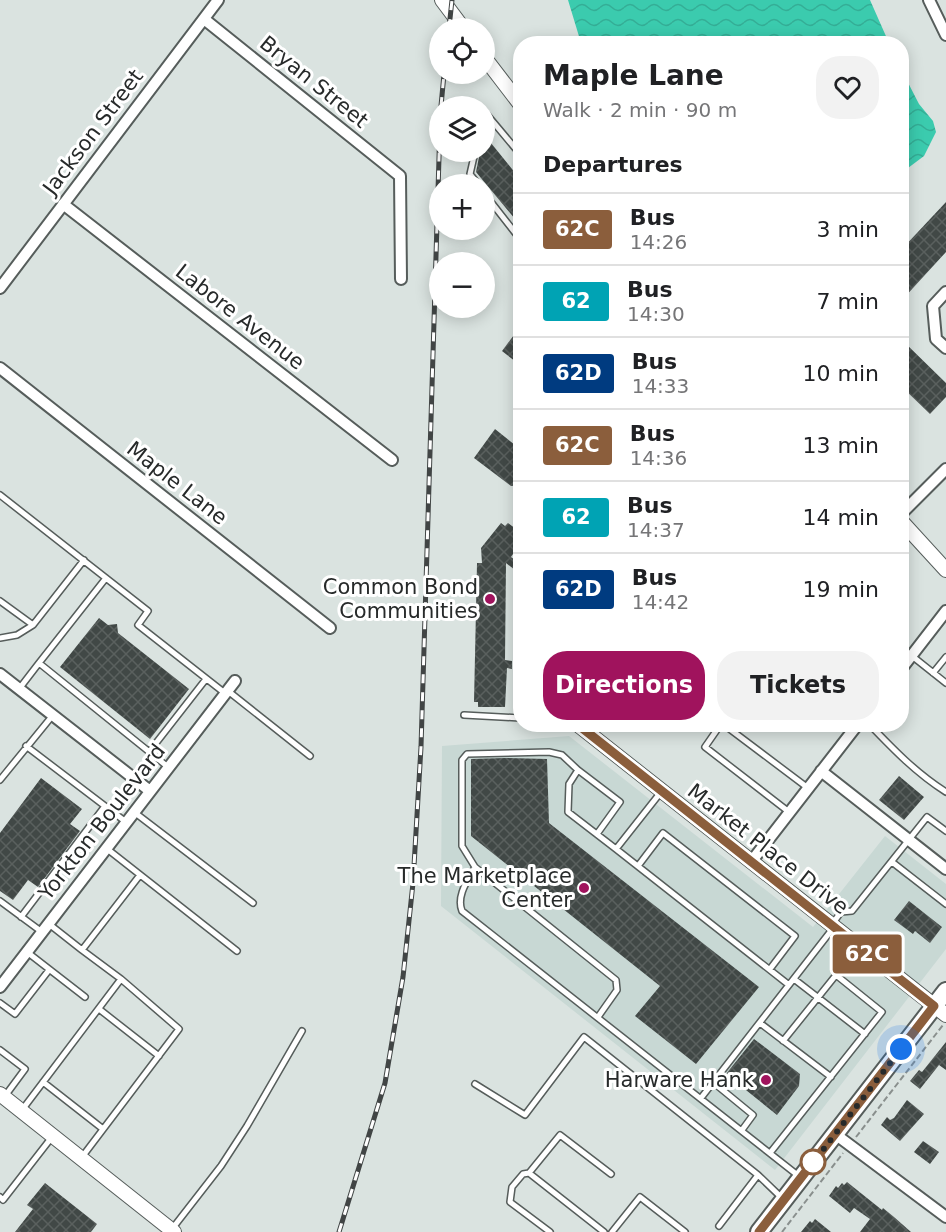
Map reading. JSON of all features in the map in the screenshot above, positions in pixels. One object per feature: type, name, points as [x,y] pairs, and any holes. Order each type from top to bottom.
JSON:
[{"type":"main road","points":[[759,1232],[835,1134],[940,1016],[946,991]]},
{"type":"street","name":"Jackson Street","points":[[0,288],[218,0]]},
{"type":"street","points":[[442,0],[456,18]]},
{"type":"street","points":[[929,0],[946,35]]},
{"type":"street","name":"Bryan Street","points":[[204,19],[400,176],[401,279]]},
{"type":"street","points":[[495,71],[513,95]]},
{"type":"street","name":"Labore Avenue","points":[[63,204],[392,460]]},
{"type":"street","points":[[946,292],[933,306],[936,339],[946,348]]},
{"type":"street","name":"Maple Lane","points":[[0,368],[330,628]]},
{"type":"street","points":[[909,506],[945,471]]},
{"type":"street","points":[[909,530],[946,570]]},
{"type":"street","points":[[909,659],[946,611]]},
{"type":"street","points":[[0,674],[150,791]]},
{"type":"street","name":"Yorkton Boulevard","points":[[0,987],[236,681]]},
{"type":"street","name":"Market Place Drive","points":[[587,732],[832,926],[940,1016]]},
{"type":"street","points":[[751,862],[852,732]]},
{"type":"street","points":[[821,771],[946,869]]},
{"type":"street","points":[[2,1096],[172,1231]]},
{"type":"street","points":[[835,1134],[946,1217]]},
{"type":"lane","points":[[495,124],[513,146]]},
{"type":"lane","points":[[495,207],[513,229]]},
{"type":"lane","points":[[0,495],[148,610],[138,625],[310,756]]},
{"type":"lane","points":[[0,638],[16,635],[33,625],[84,560]]},
{"type":"lane","points":[[19,689],[106,578]]},
{"type":"lane","points":[[0,601],[33,625]]},
{"type":"lane","points":[[912,655],[946,683]]},
{"type":"lane","points":[[933,673],[946,657]]},
{"type":"lane","points":[[39,663],[168,767]]},
{"type":"lane","points":[[149,752],[206,679]]},
{"type":"lane","points":[[0,780],[53,715]]},
{"type":"lane","points":[[464,715],[513,718]]},
{"type":"lane","points":[[716,732],[705,747],[789,812]]},
{"type":"lane","points":[[733,732],[808,788]]},
{"type":"lane","points":[[877,732],[907,763],[946,792]]},
{"type":"lane","points":[[26,746],[126,822]]},
{"type":"lane","points":[[597,834],[620,802],[562,755],[549,752],[466,754],[462,760],[462,846],[475,867],[613,977],[617,990],[598,1017]]},
{"type":"lane","points":[[578,770],[569,784],[568,812],[789,985]]},
{"type":"lane","points":[[616,849],[662,792]]},
{"type":"lane","points":[[21,917],[105,806]]},
{"type":"lane","points":[[134,812],[253,903]]},
{"type":"lane","points":[[701,1098],[794,979],[841,912],[852,911],[927,817],[946,831]]},
{"type":"lane","points":[[638,866],[663,833],[795,936],[770,969]]},
{"type":"lane","points":[[106,848],[237,951]]},
{"type":"lane","points":[[892,862],[944,902],[946,895]]},
{"type":"lane","points":[[475,867],[461,895],[459,904],[462,911],[801,1178]]},
{"type":"lane","points":[[82,950],[140,875]]},
{"type":"lane","points":[[0,901],[21,917],[82,950],[121,979],[179,1029],[81,1158]]},
{"type":"lane","points":[[27,952],[85,997]]},
{"type":"lane","points":[[0,1003],[15,1014],[49,970]]},
{"type":"lane","points":[[770,1153],[882,1012],[836,975],[783,1041]]},
{"type":"lane","points":[[21,1111],[121,979]]},
{"type":"lane","points":[[794,979],[865,1034]]},
{"type":"lane","points":[[99,1009],[159,1056]]},
{"type":"lane","points":[[760,1023],[831,1077]]},
{"type":"lane","points":[[172,1231],[228,1156],[303,1030]]},
{"type":"lane","points":[[475,1084],[525,1115],[584,1037],[758,1175],[784,1200]]},
{"type":"lane","points":[[0,1050],[25,1069],[2,1096]]},
{"type":"lane","points":[[43,1082],[103,1130]]},
{"type":"lane","points":[[714,1083],[753,1114],[742,1130]]},
{"type":"lane","points":[[550,1232],[510,1202],[512,1187],[523,1174],[529,1173],[560,1135],[611,1174]]},
{"type":"lane","points":[[1,1200],[53,1136]]},
{"type":"lane","points":[[529,1173],[604,1232]]},
{"type":"lane","points":[[719,1226],[758,1175]]},
{"type":"lane","points":[[612,1232],[640,1197],[685,1232]]},
{"type":"path","points":[[856,1136],[940,1016]]},
{"type":"path","points":[[782,1232],[840,1157]]},
{"type":"shaded area","points":[[569,736],[813,927],[885,836],[946,884],[946,949],[775,1170],[441,906],[442,746]]},
{"type":"water","points":[[568,0],[870,0],[886,36],[579,36]]},
{"type":"water","points":[[909,85],[919,104],[933,121],[936,132],[924,156],[909,167]]},
{"type":"building","points":[[495,148],[513,170],[513,217],[495,195],[495,174],[478,174],[478,162],[495,162]]},
{"type":"building","points":[[946,202],[946,252],[909,292],[909,242]]},
{"type":"building","points":[[513,336],[513,360],[502,351]]},
{"type":"building","points":[[909,347],[946,383],[946,397],[930,414],[909,394]]},
{"type":"building","points":[[495,429],[513,443],[513,486],[511,486],[474,458]]},
{"type":"building","name":"Common Bond Communities","points":[[501,523],[505,526],[508,523],[513,527],[513,554],[511,557],[513,568],[506,563],[505,660],[512,661],[512,669],[507,668],[505,707],[478,707],[478,702],[474,702],[477,563],[482,563],[481,548]]},
{"type":"building","points":[[99,618],[108,625],[117,624],[118,633],[189,689],[150,739],[60,667]]},
{"type":"building","name":"The Marketplace Center","points":[[471,759],[547,759],[549,823],[759,987],[696,1064],[635,1016],[660,986],[471,836]]},
{"type":"building","points":[[899,776],[924,797],[904,820],[879,800]]},
{"type":"building","points":[[41,778],[82,809],[70,824],[80,831],[38,887],[28,880],[13,900],[0,891],[0,833]]},
{"type":"building","points":[[909,901],[942,927],[930,943],[915,931],[913,934],[894,920]]},
{"type":"building","name":"Harware Hank","points":[[754,1039],[800,1074],[799,1086],[777,1115],[726,1074]]},
{"type":"building","points":[[946,1042],[946,1070],[939,1065],[920,1089],[910,1081],[919,1070],[922,1072]]},
{"type":"building","points":[[907,1100],[924,1114],[900,1141],[881,1125],[887,1117],[890,1120],[894,1118]]},
{"type":"building","points":[[923,1141],[939,1152],[930,1164],[914,1152]]},
{"type":"building","points":[[847,1182],[911,1232],[860,1232],[870,1219],[854,1208],[850,1213],[829,1196],[836,1186],[838,1188],[842,1183],[844,1185]]},
{"type":"building","points":[[45,1183],[97,1224],[91,1232],[15,1232],[33,1209],[27,1205]]},
{"type":"building","points":[[815,1219],[831,1232],[801,1232],[810,1221],[812,1223]]},
{"type":"railway","points":[[450,18],[452,0]]},
{"type":"railway","points":[[442,96],[443,84]]},
{"type":"railway","points":[[339,1232],[385,1083],[403,977],[413,883],[421,747],[439,162]]},
{"type":"bus line","name":"62C","points":[[587,732],[934,1006],[759,1232]]},
{"type":"place","name":"Common Bond Communities","points":[[490,599]]},
{"type":"place","name":"The Marketplace Center","points":[[584,888]]},
{"type":"place","name":"Harware Hank","points":[[766,1080]]},
{"type":"route","points":[[813,1162],[812,1164],[901,1049]]}]
